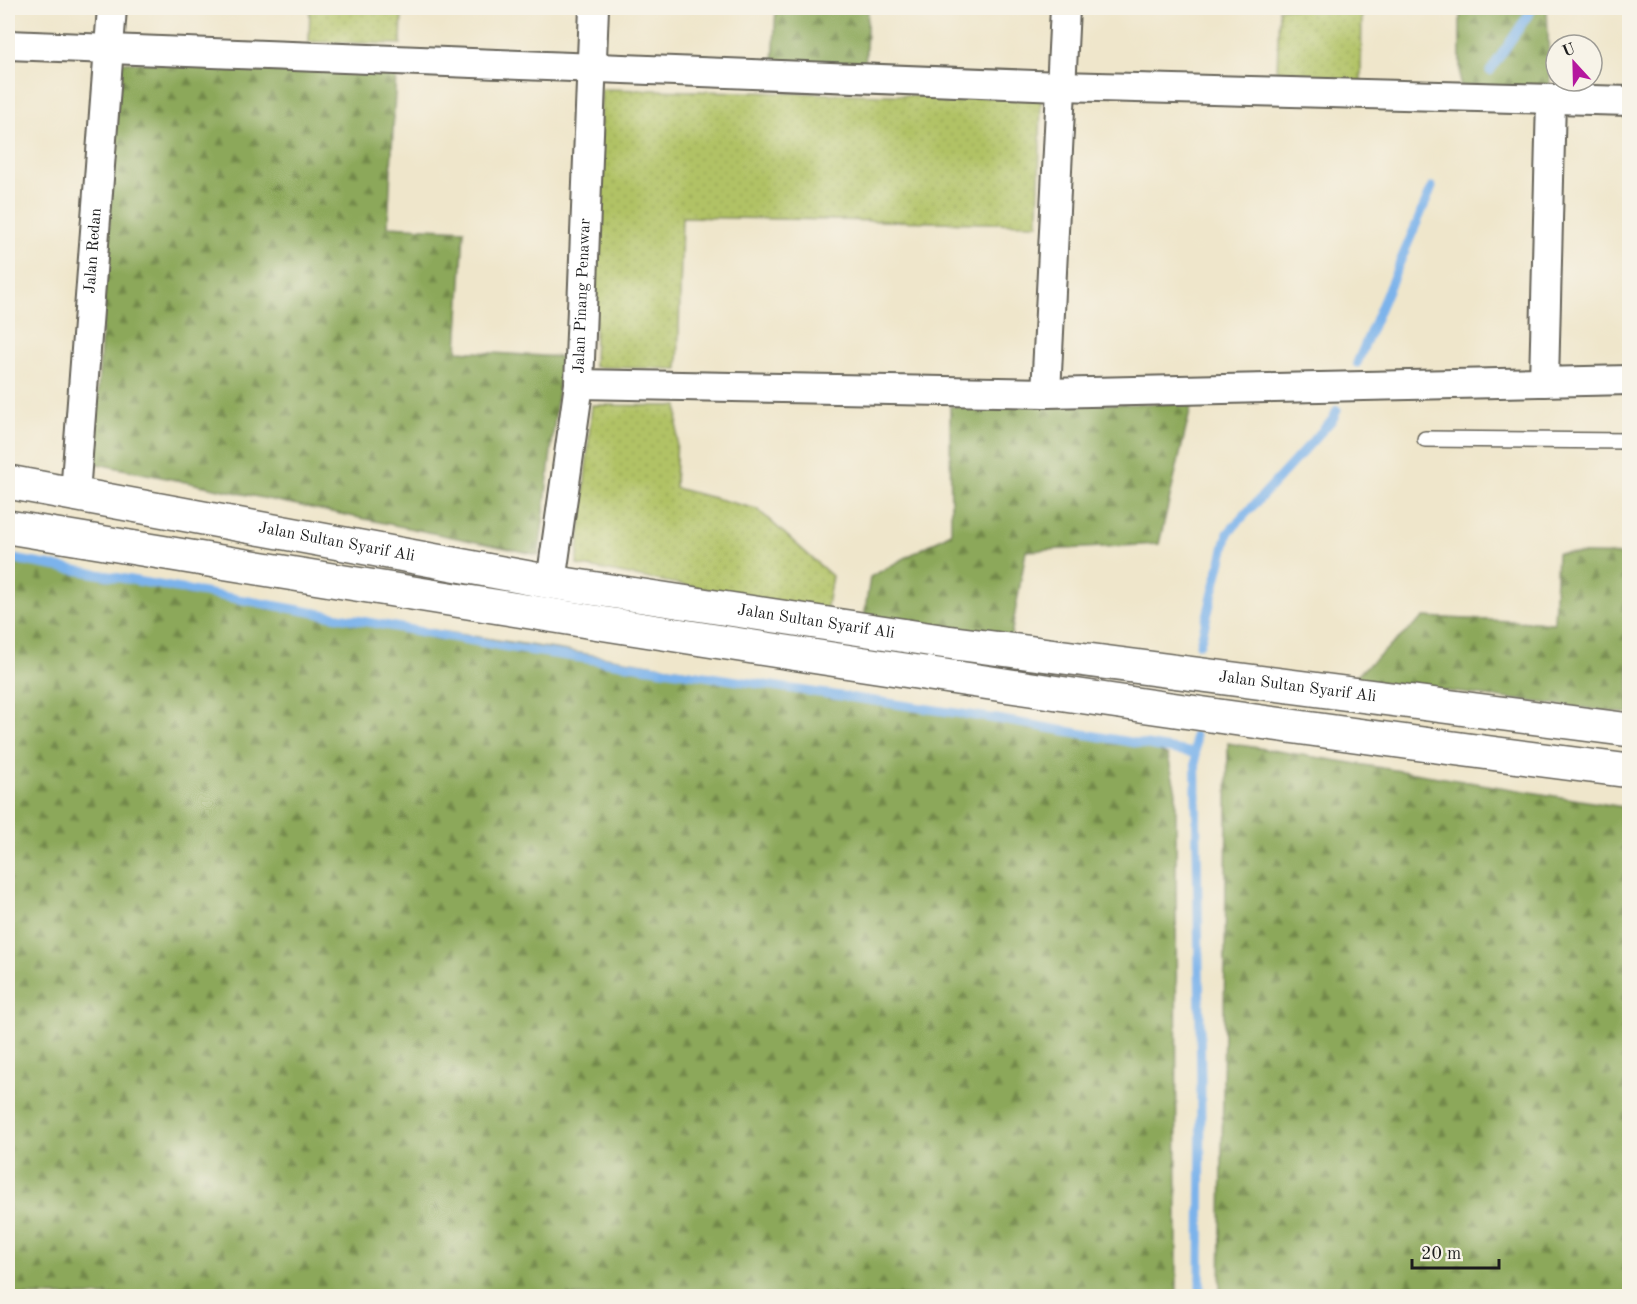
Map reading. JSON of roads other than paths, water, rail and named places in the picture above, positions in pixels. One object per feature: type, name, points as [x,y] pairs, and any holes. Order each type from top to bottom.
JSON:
[{"type":"street","name":"Jalan Redan","points":[[75,494],[112,8]]},
{"type":"street","name":"Jalan Pinang Penawar","points":[[550,582],[579,384],[594,8]]},
{"type":"street","points":[[1046,393],[1065,8]]},
{"type":"street","points":[[8,45],[1060,86],[1629,100]]},
{"type":"street","points":[[1544,382],[1551,99]]},
{"type":"street","points":[[579,384],[1046,393],[1629,380]]},
{"type":"street","name":"Jalan Sultan Syarif Ali","points":[[8,482],[550,582],[947,642],[1629,730]]},
{"type":"street","name":"Jalan Sultan Syarif Ali","points":[[8,527],[365,586],[1289,728],[1629,771]]},
{"type":"street","points":[[1289,728],[1295,686]]},
{"type":"lane","points":[[1425,439],[1629,441]]},
{"type":"waterway","points":[[1490,71],[1533,8]]},
{"type":"waterway","points":[[1357,363],[1432,187]]},
{"type":"waterway","points":[[1200,644],[1228,533],[1333,419],[1337,410]]},
{"type":"waterway","points":[[8,558],[513,648],[991,718],[1194,753]]},
{"type":"waterway","points":[[1195,736],[1201,1079],[1200,1296]]}]
